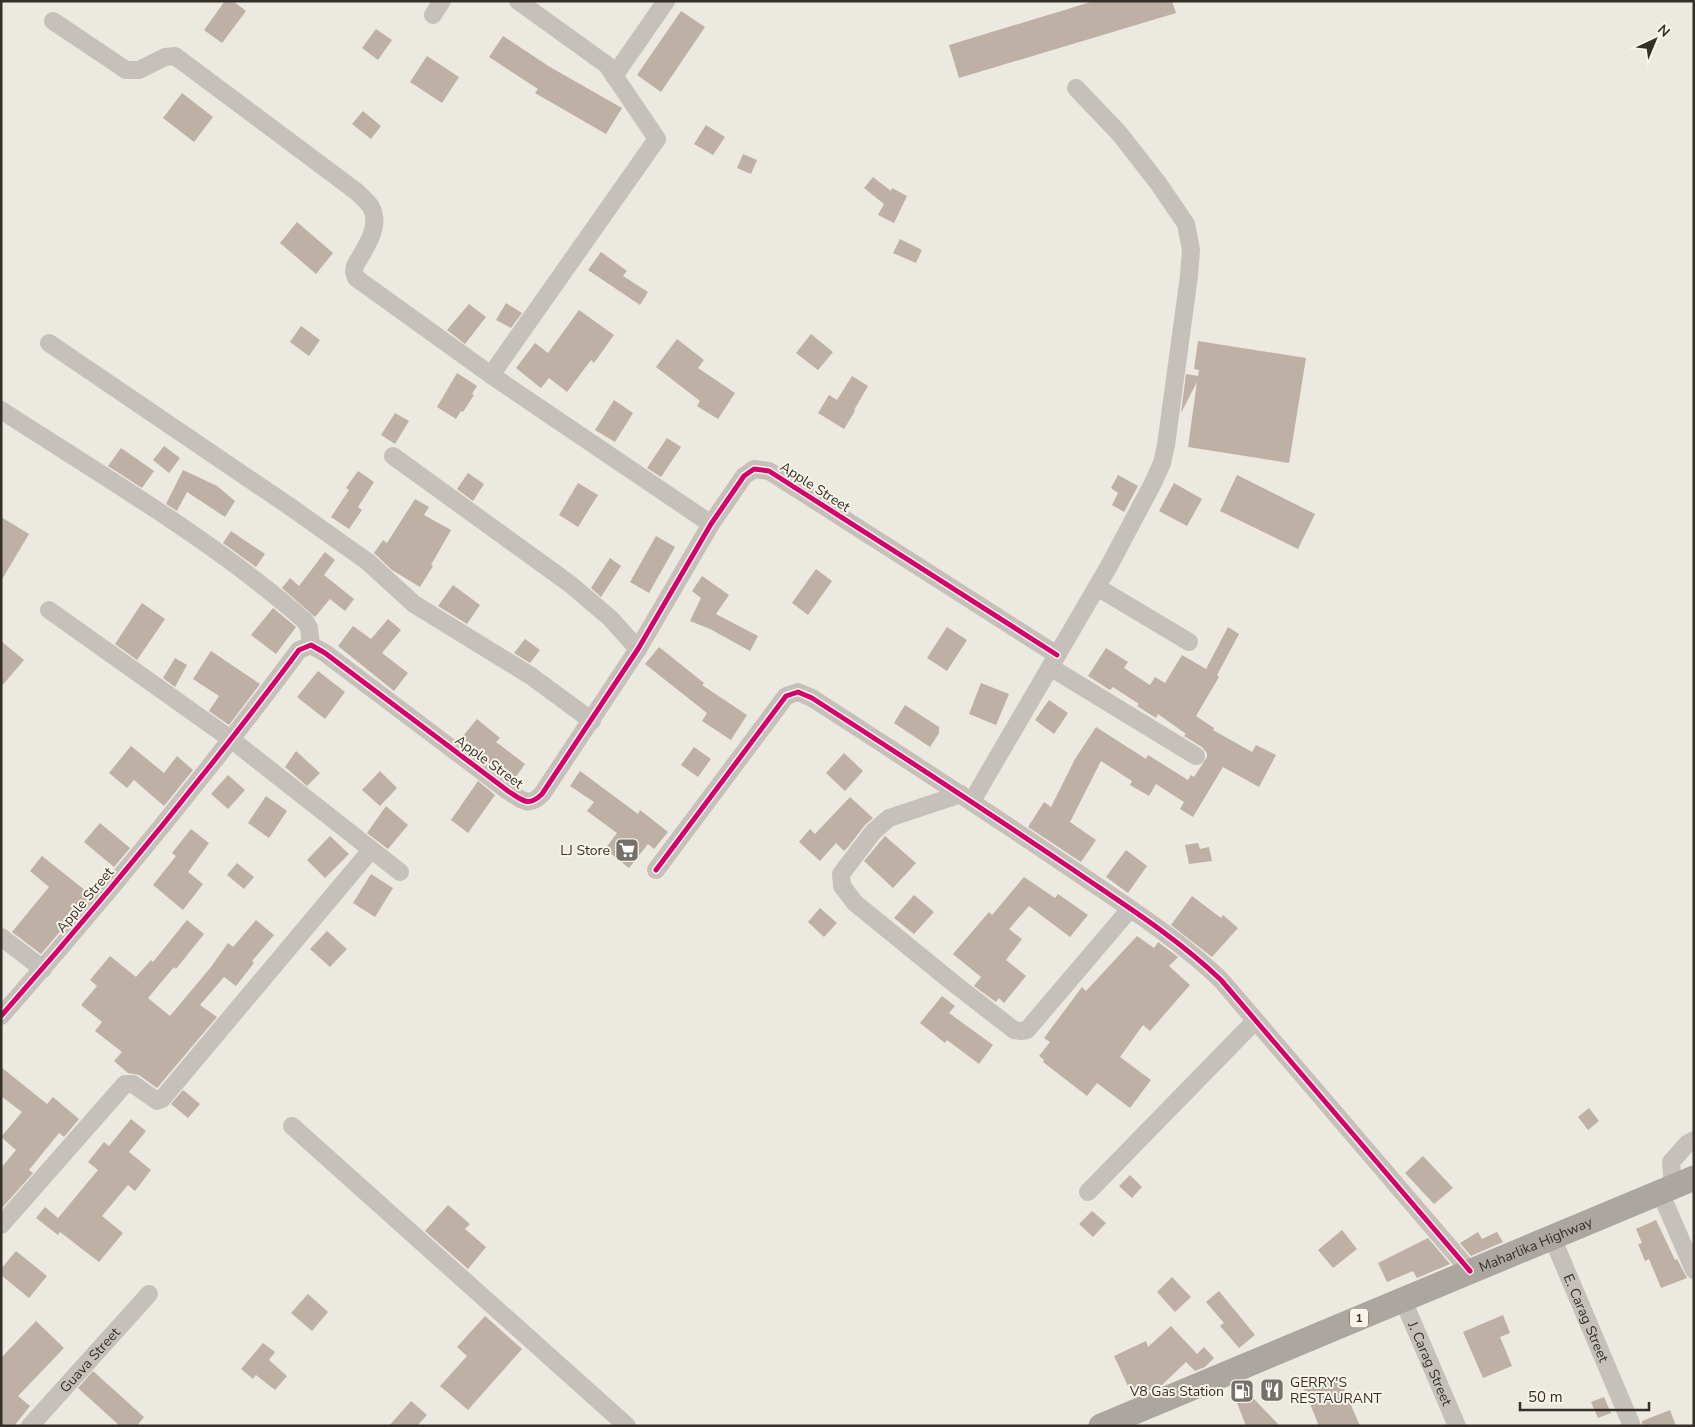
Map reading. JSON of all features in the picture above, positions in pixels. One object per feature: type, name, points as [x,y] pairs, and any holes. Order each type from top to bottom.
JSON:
[{"type":"highway","name":"Maharlika Highway","points":[[1101,1426],[1670,1188]]},
{"type":"street","points":[[491,375],[657,139],[607,65],[518,1]]},
{"type":"street","points":[[614,76],[666,1]]},
{"type":"street","points":[[53,21],[126,70],[139,70],[165,57],[174,56],[357,192],[370,206],[375,221],[374,229],[355,266],[356,278],[491,375],[711,524]]},
{"type":"street","points":[[1076,88],[1119,133],[1158,182],[1186,224],[1191,250],[1188,285],[1162,462],[1153,483],[1097,587],[1053,661],[966,797],[889,818],[873,832],[841,874],[842,886],[856,903],[952,982],[1014,1030],[1021,1032],[1027,1030],[1130,909]]},
{"type":"street","points":[[49,343],[292,508],[368,562],[414,604],[512,663],[592,721]]},
{"type":"street","points":[[1,410],[195,536],[244,571],[305,622],[309,628],[312,645]]},
{"type":"street","points":[[394,456],[570,584],[610,618],[638,649]]},
{"type":"street","name":"Apple Street","points":[[1,1016],[43,969],[232,740],[299,650],[312,645],[325,653],[524,802],[531,802],[542,794],[592,721],[638,649],[711,524],[748,472],[754,469],[769,471],[1053,661]]},
{"type":"street","points":[[1097,587],[1189,642]]},
{"type":"street","points":[[49,610],[232,740],[400,872]]},
{"type":"street","points":[[1053,661],[1196,756]]},
{"type":"street","points":[[656,870],[786,696],[798,692],[812,698],[966,797],[1152,923],[1202,962],[1221,980],[1470,1271]]},
{"type":"street","points":[[1,1225],[124,1084],[133,1084],[157,1101],[162,1099],[372,850]]},
{"type":"street","points":[[1,937],[43,969]]},
{"type":"street","points":[[1088,1192],[1255,1021]]},
{"type":"street","points":[[292,1126],[627,1426]]},
{"type":"street","points":[[1694,1140],[1687,1144],[1671,1162],[1670,1188],[1694,1270]]},
{"type":"street","name":"E. Carag Street","points":[[1552,1236],[1632,1426]]},
{"type":"street","name":"Guava Street","points":[[30,1426],[149,1294]]},
{"type":"street","name":"J. Carag Street","points":[[1403,1300],[1457,1426]]},
{"type":"building","points":[[225,1],[233,1],[246,11],[222,43],[204,30]]},
{"type":"building","points":[[1094,1],[1172,1],[1176,13],[959,78],[949,45]]},
{"type":"building","points":[[681,11],[705,27],[661,92],[637,75]]},
{"type":"building","points":[[376,29],[392,40],[378,60],[362,48]]},
{"type":"building","points":[[503,36],[550,67],[622,108],[606,134],[535,93],[538,89],[489,57]]},
{"type":"building","points":[[427,56],[459,77],[442,103],[410,82]]},
{"type":"building","points":[[182,93],[213,117],[194,142],[163,118]]},
{"type":"building","points":[[363,111],[381,126],[371,139],[352,124]]},
{"type":"building","points":[[706,125],[725,137],[713,155],[694,144]]},
{"type":"building","points":[[743,154],[757,160],[751,174],[737,168]]},
{"type":"building","points":[[873,177],[891,191],[892,188],[907,196],[894,223],[878,215],[884,204],[864,188]]},
{"type":"building","points":[[297,222],[333,253],[316,274],[280,243]]},
{"type":"building","points":[[900,239],[922,250],[916,263],[893,253]]},
{"type":"building","points":[[601,252],[627,271],[623,276],[648,292],[640,305],[588,270]]},
{"type":"building","points":[[506,303],[522,313],[511,328],[496,320]]},
{"type":"building","points":[[469,304],[486,317],[465,344],[447,330]]},
{"type":"building","points":[[579,310],[614,335],[594,363],[591,360],[567,392],[549,378],[541,388],[516,368],[535,343],[548,353]]},
{"type":"building","points":[[301,326],[320,340],[309,356],[290,342]]},
{"type":"building","points":[[811,334],[833,352],[818,370],[796,353]]},
{"type":"building","points":[[677,339],[704,360],[698,368],[735,393],[718,419],[697,406],[700,401],[656,367]]},
{"type":"building","points":[[1198,341],[1306,358],[1289,463],[1188,447],[1197,382],[1181,413],[1186,374],[1198,376],[1199,370],[1194,369]]},
{"type":"building","points":[[457,373],[477,386],[472,394],[474,395],[456,419],[437,407]]},
{"type":"building","points":[[852,376],[868,386],[844,429],[818,413],[829,395],[837,400]]},
{"type":"building","points":[[614,400],[633,413],[615,442],[595,430]]},
{"type":"building","points":[[395,413],[409,421],[395,444],[381,435]]},
{"type":"building","points":[[667,438],[681,447],[661,477],[647,468]]},
{"type":"building","points":[[164,446],[180,458],[169,473],[153,460]]},
{"type":"building","points":[[121,448],[154,471],[142,488],[108,466]]},
{"type":"building","points":[[183,470],[217,486],[235,501],[225,517],[187,492],[177,511],[166,504]]},
{"type":"building","points":[[358,471],[374,482],[358,507],[362,510],[349,529],[331,517],[349,490],[346,488]]},
{"type":"building","points":[[468,473],[484,484],[473,501],[457,489]]},
{"type":"building","points":[[1118,475],[1138,486],[1124,512],[1112,505],[1118,493],[1111,488]]},
{"type":"building","points":[[1237,475],[1315,514],[1298,549],[1220,511]]},
{"type":"building","points":[[578,483],[598,495],[578,527],[559,515]]},
{"type":"building","points":[[1174,483],[1202,499],[1187,526],[1159,511]]},
{"type":"building","points":[[415,499],[429,507],[424,515],[451,530],[420,587],[392,570],[374,553],[383,540],[387,543]]},
{"type":"building","points":[[1,517],[29,534],[1,581]]},
{"type":"building","points":[[231,531],[265,554],[256,567],[223,543]]},
{"type":"building","points":[[656,536],[675,547],[649,593],[630,582]]},
{"type":"building","points":[[325,552],[335,560],[324,575],[354,599],[345,611],[330,599],[315,617],[282,588],[290,578],[299,586]]},
{"type":"building","points":[[610,558],[621,566],[601,597],[591,588]]},
{"type":"building","points":[[816,569],[832,581],[808,615],[792,603]]},
{"type":"building","points":[[702,576],[729,595],[716,614],[758,636],[750,651],[710,629],[690,621],[701,598],[692,591]]},
{"type":"building","points":[[453,585],[480,605],[467,624],[438,606]]},
{"type":"building","points":[[142,603],[165,619],[137,660],[115,644]]},
{"type":"building","points":[[273,608],[296,627],[276,654],[251,635]]},
{"type":"building","points":[[388,619],[401,630],[382,653],[408,673],[394,691],[338,646],[353,626],[371,639]]},
{"type":"building","points":[[947,627],[967,640],[947,671],[927,658]]},
{"type":"building","points":[[1228,627],[1239,634],[1217,675],[1219,677],[1196,716],[1214,728],[1213,730],[1252,752],[1256,745],[1276,755],[1259,787],[1223,767],[1193,817],[1180,809],[1184,802],[1156,784],[1149,796],[1130,785],[1132,781],[1101,761],[1070,822],[1096,840],[1081,862],[1028,827],[1044,802],[1051,807],[1075,759],[1096,727],[1146,759],[1148,755],[1188,780],[1191,775],[1194,777],[1207,757],[1207,753],[1202,747],[1184,736],[1186,734],[1158,714],[1156,718],[1113,687],[1110,690],[1088,676],[1106,648],[1128,662],[1124,668],[1150,685],[1155,677],[1165,683],[1182,655],[1206,669]]},
{"type":"building","points":[[525,639],[540,650],[530,663],[514,653]]},
{"type":"building","points":[[1,641],[24,660],[1,687]]},
{"type":"building","points":[[659,647],[704,683],[702,685],[747,715],[731,740],[702,721],[707,713],[645,664]]},
{"type":"building","points":[[211,651],[260,684],[229,725],[209,711],[219,696],[193,679]]},
{"type":"building","points":[[175,658],[187,665],[175,687],[163,678]]},
{"type":"building","points":[[318,671],[345,692],[325,719],[297,697]]},
{"type":"building","points":[[981,683],[1009,694],[996,725],[969,714]]},
{"type":"building","points":[[1049,700],[1068,713],[1054,734],[1035,720]]},
{"type":"building","points":[[905,705],[939,727],[939,733],[930,747],[894,723]]},
{"type":"building","points":[[477,719],[500,738],[496,742],[525,764],[513,781],[459,741]]},
{"type":"building","points":[[131,746],[164,773],[177,756],[193,770],[164,806],[134,780],[127,788],[109,773]]},
{"type":"building","points":[[694,747],[711,759],[698,777],[681,765]]},
{"type":"building","points":[[296,751],[320,773],[307,786],[285,767]]},
{"type":"building","points":[[844,753],[863,771],[845,791],[826,773]]},
{"type":"building","points":[[380,771],[397,788],[380,806],[362,790]]},
{"type":"building","points":[[580,771],[638,814],[640,810],[668,832],[654,849],[648,844],[629,868],[605,849],[617,833],[587,811],[594,802],[570,786]]},
{"type":"building","points":[[228,775],[245,790],[228,809],[211,794]]},
{"type":"building","points":[[478,781],[495,795],[468,833],[451,820]]},
{"type":"building","points":[[266,796],[287,811],[269,838],[248,823]]},
{"type":"building","points":[[850,797],[873,818],[844,851],[836,843],[820,861],[799,842],[810,829],[815,834]]},
{"type":"building","points":[[386,806],[408,825],[388,849],[367,833]]},
{"type":"building","points":[[100,823],[130,848],[114,867],[84,842]]},
{"type":"building","points":[[191,829],[209,843],[188,872],[203,884],[183,910],[153,885],[176,856],[172,853]]},
{"type":"building","points":[[330,836],[349,854],[325,878],[307,860]]},
{"type":"building","points":[[885,836],[916,863],[893,888],[864,861]]},
{"type":"building","points":[[1198,843],[1200,849],[1209,847],[1212,861],[1189,864],[1185,845]]},
{"type":"building","points":[[1126,850],[1147,866],[1128,893],[1106,877]]},
{"type":"building","points":[[42,856],[91,895],[41,954],[12,932],[49,887],[30,871]]},
{"type":"building","points":[[237,863],[254,877],[244,889],[227,875]]},
{"type":"building","points":[[371,874],[393,888],[375,917],[353,903]]},
{"type":"building","points":[[1024,877],[1055,898],[1058,894],[1088,915],[1070,937],[1029,906],[1009,929],[1022,939],[1006,960],[1026,976],[1004,1003],[999,998],[996,1002],[974,986],[981,977],[953,954],[989,912],[992,915]]},
{"type":"building","points":[[914,895],[934,912],[914,934],[894,918]]},
{"type":"building","points":[[1192,896],[1221,918],[1223,915],[1238,928],[1212,957],[1171,925]]},
{"type":"building","points":[[820,908],[837,923],[824,937],[808,922]]},
{"type":"building","points":[[187,920],[204,934],[176,969],[174,967],[148,998],[170,1016],[211,967],[228,943],[233,947],[256,920],[274,935],[252,961],[254,963],[236,986],[224,977],[200,1005],[217,1017],[157,1088],[139,1075],[128,1073],[114,1061],[122,1052],[95,1031],[102,1022],[81,1005],[97,986],[90,980],[110,956],[136,977],[151,960],[153,962]]},
{"type":"building","points":[[327,931],[347,949],[330,967],[310,949]]},
{"type":"building","points":[[1137,936],[1154,948],[1158,942],[1178,957],[1169,966],[1190,985],[1150,1031],[1143,1025],[1120,1057],[1151,1080],[1130,1108],[1097,1083],[1087,1096],[1043,1062],[1044,1060],[1039,1056],[1050,1042],[1044,1038],[1082,987],[1086,991]]},
{"type":"building","points":[[942,996],[955,1006],[949,1013],[993,1045],[979,1064],[947,1040],[945,1043],[920,1023]]},
{"type":"building","points":[[1,1067],[47,1104],[53,1097],[79,1119],[64,1137],[59,1133],[29,1170],[33,1173],[1,1209],[1,1168],[16,1150],[1,1137],[22,1112],[1,1096]]},
{"type":"building","points":[[183,1090],[200,1104],[188,1118],[171,1104]]},
{"type":"building","points":[[1589,1108],[1599,1121],[1588,1130],[1578,1117]]},
{"type":"building","points":[[131,1119],[146,1131],[129,1152],[151,1170],[135,1191],[128,1185],[102,1216],[123,1233],[99,1262],[60,1232],[58,1235],[36,1218],[45,1207],[58,1218],[98,1170],[88,1162],[104,1142],[109,1146]]},
{"type":"building","points":[[1423,1156],[1453,1188],[1434,1204],[1405,1173]]},
{"type":"building","points":[[1130,1175],[1142,1187],[1132,1198],[1119,1186]]},
{"type":"building","points":[[448,1205],[470,1224],[465,1229],[486,1247],[468,1269],[425,1231]]},
{"type":"building","points":[[1092,1211],[1106,1223],[1093,1237],[1079,1224]]},
{"type":"building","points":[[1656,1220],[1675,1260],[1677,1259],[1687,1278],[1661,1288],[1649,1259],[1645,1261],[1638,1244],[1642,1243],[1636,1229]]},
{"type":"building","points":[[1342,1230],[1357,1249],[1333,1268],[1318,1250]]},
{"type":"building","points":[[1478,1232],[1482,1239],[1497,1232],[1503,1242],[1471,1256],[1460,1243]]},
{"type":"building","points":[[1428,1238],[1450,1264],[1417,1278],[1413,1271],[1387,1282],[1378,1263]]},
{"type":"building","points":[[16,1251],[47,1276],[29,1298],[1,1275],[1,1269]]},
{"type":"building","points":[[1172,1277],[1191,1297],[1175,1312],[1157,1292]]},
{"type":"building","points":[[1219,1291],[1255,1335],[1239,1348],[1220,1326],[1224,1323],[1206,1302]]},
{"type":"building","points":[[308,1294],[328,1312],[312,1331],[291,1313]]},
{"type":"building","points":[[1503,1315],[1510,1333],[1500,1337],[1512,1366],[1483,1378],[1463,1332]]},
{"type":"building","points":[[485,1316],[522,1349],[468,1410],[440,1386],[467,1356],[457,1347]]},
{"type":"building","points":[[36,1321],[64,1348],[18,1396],[30,1406],[14,1426],[1,1426],[1,1358]]},
{"type":"building","points":[[1171,1326],[1197,1354],[1204,1347],[1214,1358],[1205,1367],[1195,1371],[1186,1362],[1162,1385],[1133,1397],[1114,1356],[1146,1341],[1148,1347]]},
{"type":"building","points":[[263,1343],[275,1352],[269,1360],[287,1376],[275,1390],[256,1375],[253,1379],[241,1369]]},
{"type":"building","points":[[93,1371],[144,1417],[137,1426],[120,1426],[78,1388]]},
{"type":"building","points":[[1338,1375],[1360,1426],[1319,1426],[1304,1389]]},
{"type":"building","points":[[1252,1397],[1280,1426],[1246,1426],[1237,1403]]},
{"type":"building","points":[[1604,1397],[1611,1413],[1598,1418],[1591,1402]]},
{"type":"building","points":[[411,1401],[427,1415],[417,1426],[389,1426]]},
{"type":"building","points":[[1670,1410],[1676,1426],[1642,1426],[1642,1421]]},
{"type":"cycle path","points":[[1,1016],[154,836],[299,650],[311,645],[325,653],[508,791],[525,801],[533,801],[542,794],[638,649],[711,524],[744,476],[754,469],[769,471],[1057,655]]},
{"type":"cycle path","points":[[656,870],[786,696],[798,692],[812,698],[1110,895],[1168,935],[1204,964],[1221,980],[1470,1271]]},
{"type":"place","name":"LJ Store","points":[[627,850]]},
{"type":"place","name":"GERRY'S RESTAURANT","points":[[1272,1390]]},
{"type":"place","name":"V8 Gas Station","points":[[1242,1391]]}]
